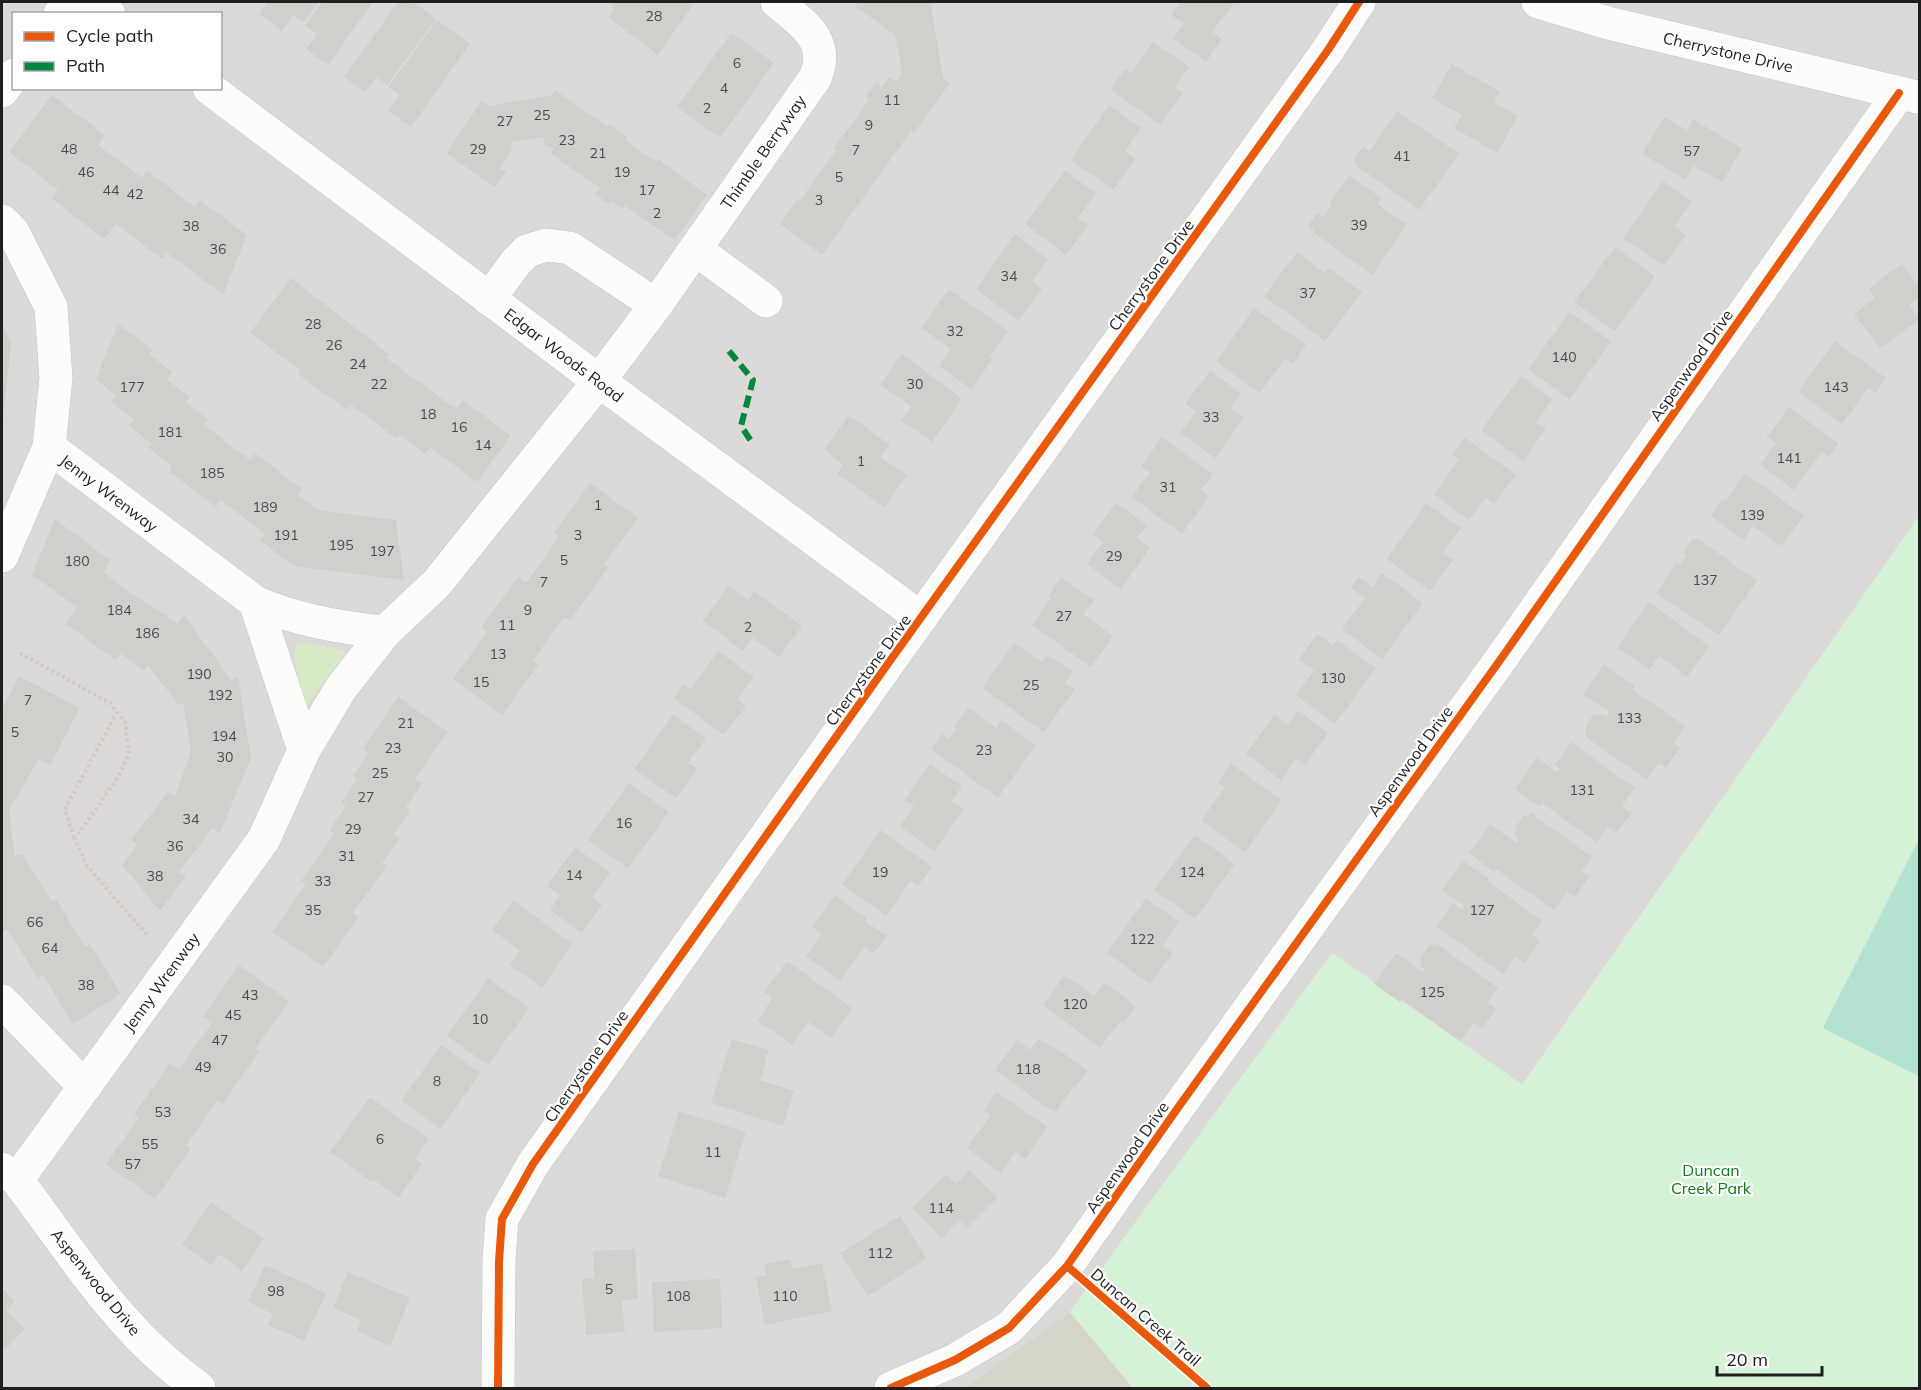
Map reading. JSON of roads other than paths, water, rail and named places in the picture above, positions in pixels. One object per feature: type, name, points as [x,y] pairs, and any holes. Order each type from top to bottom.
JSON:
[{"type":"street","points":[[93,2],[106,12]]},
{"type":"street","name":"Thimble Berryway","points":[[599,381],[656,305],[820,68],[821,56],[817,41],[811,31],[777,2]]},
{"type":"street","name":"Cherrystone Drive","points":[[498,1389],[499,1261],[502,1220],[533,1164],[1328,50],[1359,2]]},
{"type":"street","name":"Cherrystone Drive","points":[[1538,2],[1608,23],[1909,95]]},
{"type":"street","points":[[2,91],[12,78]]},
{"type":"street","name":"Edgar Woods Road","points":[[212,90],[599,381],[921,618]]},
{"type":"street","name":"Aspenwood Drive","points":[[891,1389],[955,1360],[1009,1328],[1067,1266],[1177,1109],[1909,95]]},
{"type":"street","name":"Jenny Wrenway","points":[[2,221],[13,232],[51,307],[56,378],[49,447],[255,602],[275,611],[348,629],[385,632]]},
{"type":"street","points":[[489,298],[527,251],[546,245],[570,248],[656,305]]},
{"type":"street","points":[[695,249],[766,301]]},
{"type":"street","name":"Jenny Wrenway","points":[[9,1174],[85,1088],[264,839],[304,750],[341,688],[385,632],[437,583],[599,381]]},
{"type":"street","points":[[2,556],[49,447]]},
{"type":"street","points":[[255,602],[304,750]]},
{"type":"street","points":[[2,1001],[85,1088]]},
{"type":"street","name":"Aspenwood Drive","points":[[9,1174],[133,1330],[176,1371],[199,1389]]},
{"type":"park label","name":"Duncan Creek Park","points":[[1711,1179]]}]
